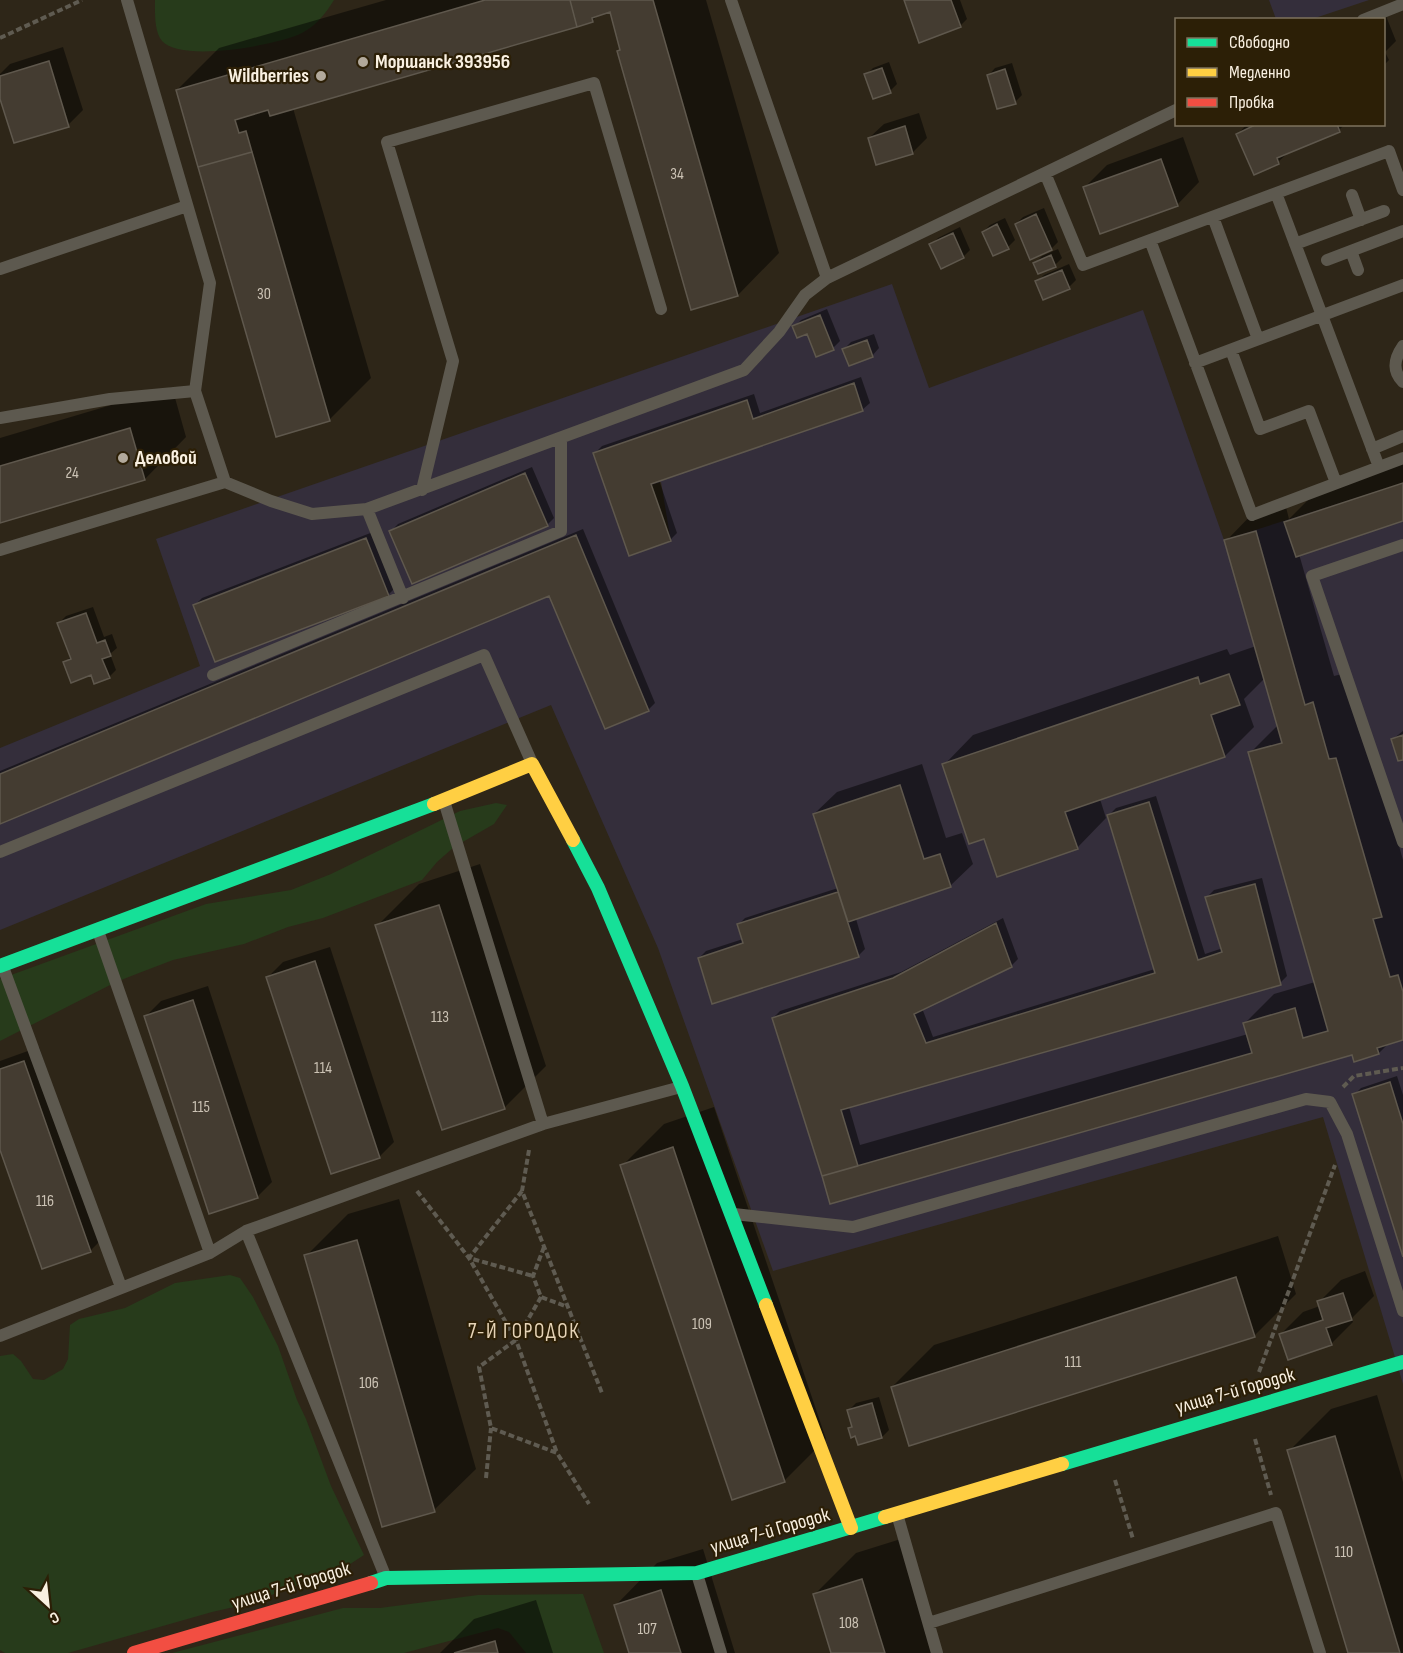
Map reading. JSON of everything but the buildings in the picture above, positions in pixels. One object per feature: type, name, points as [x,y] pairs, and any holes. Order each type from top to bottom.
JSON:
[{"type":"street","points":[[1,966],[444,800],[532,764],[598,888],[682,1086],[851,1528]]},
{"type":"street","name":"улица 7-й Городок","points":[[134,1653],[386,1578],[697,1573],[1245,1407],[1403,1362]]},
{"type":"lane","points":[[127,0],[210,283],[195,391],[225,482]]},
{"type":"lane","points":[[731,0],[827,278]]},
{"type":"lane","points":[[1368,18],[1403,4]]},
{"type":"lane","points":[[422,490],[453,361],[387,142],[594,83],[661,309]]},
{"type":"lane","points":[[0,550],[225,482],[271,501],[312,514],[368,509],[561,439],[744,370],[779,332],[805,295],[827,278],[1175,110]]},
{"type":"lane","points":[[1045,173],[1083,266],[1389,151],[1403,190]]},
{"type":"lane","points":[[1276,193],[1378,467]]},
{"type":"lane","points":[[1352,195],[1361,220]]},
{"type":"lane","points":[[0,269],[187,206]]},
{"type":"lane","points":[[1295,244],[1384,211]]},
{"type":"lane","points":[[1213,217],[1258,339]]},
{"type":"lane","points":[[1328,260],[1403,231]]},
{"type":"lane","points":[[1150,240],[1252,515],[1403,458]]},
{"type":"lane","points":[[1351,251],[1358,270]]},
{"type":"lane","points":[[1196,363],[1403,285]]},
{"type":"lane","points":[[1403,346],[1396,358],[1395,368],[1403,382]]},
{"type":"lane","points":[[1231,350],[1260,429],[1309,411],[1336,483]]},
{"type":"lane","points":[[0,418],[110,399],[195,391]]},
{"type":"lane","points":[[1372,449],[1403,436]]},
{"type":"lane","points":[[213,675],[561,531],[561,439]]},
{"type":"lane","points":[[368,509],[403,598]]},
{"type":"lane","points":[[1403,545],[1311,576],[1403,842]]},
{"type":"lane","points":[[0,852],[484,655],[532,764]]},
{"type":"lane","points":[[444,800],[538,1126]]},
{"type":"lane","points":[[98,929],[210,1253]]},
{"type":"lane","points":[[1,966],[121,1287]]},
{"type":"lane","points":[[0,1336],[210,1253],[246,1231],[538,1126],[682,1086]]},
{"type":"lane","points":[[730,1213],[852,1227],[1306,1099],[1330,1102],[1347,1134],[1403,1311]]},
{"type":"lane","points":[[246,1231],[386,1578]]},
{"type":"lane","points":[[896,1513],[937,1653]]},
{"type":"lane","points":[[929,1623],[1276,1513],[1320,1653]]},
{"type":"lane","points":[[697,1573],[721,1653]]},
{"type":"path","points":[[0,38],[82,0]]},
{"type":"path","points":[[1330,1102],[1354,1076],[1403,1068]]},
{"type":"path","points":[[470,1258],[522,1191],[538,1126]]},
{"type":"path","points":[[1276,1513],[1245,1407],[1347,1134]]},
{"type":"path","points":[[404,1174],[470,1258],[516,1340],[557,1453],[589,1504]]},
{"type":"path","points":[[522,1191],[602,1393]]},
{"type":"path","points":[[486,1478],[491,1428],[479,1367],[516,1340],[540,1298],[533,1276],[544,1246]]},
{"type":"path","points":[[470,1258],[533,1276]]},
{"type":"path","points":[[540,1298],[569,1307]]},
{"type":"path","points":[[491,1428],[557,1453]]},
{"type":"path","points":[[1106,1449],[1139,1557]]},
{"type":"shaded area","points":[[1269,0],[1369,0],[1315,18],[1276,18]]},
{"type":"shaded area","points":[[892,284],[929,388],[1143,310],[1224,540],[1403,483],[1403,1384],[1323,1117],[773,1271],[658,948],[551,705],[0,930],[0,748],[200,666],[156,539]],"holes":[[[661,482],[670,536],[651,485]]]},
{"type":"green space","points":[[155,0],[334,0],[312,27],[290,38],[230,50],[189,51],[172,47],[159,37],[156,27]]},
{"type":"green space","points":[[496,803],[507,805],[494,824],[454,847],[422,880],[323,918],[288,927],[244,944],[173,960],[116,982],[0,1041],[0,979],[206,904],[291,890],[331,874],[460,811]]},
{"type":"green space","points":[[230,1275],[240,1278],[253,1297],[278,1346],[331,1486],[364,1555],[344,1568],[247,1604],[68,1653],[5,1653],[0,1650],[0,1356],[13,1354],[21,1361],[33,1379],[44,1380],[63,1369],[68,1359],[70,1325],[79,1319],[125,1308],[175,1283]]},
{"type":"green space","points":[[583,1594],[604,1653],[526,1653],[509,1632],[498,1628],[404,1653],[172,1653],[343,1608],[380,1608],[478,1595]]},
{"type":"traffic: fast","points":[[0,966],[434,804]]},
{"type":"traffic: fast","points":[[573,840],[598,888],[682,1086],[766,1305]]},
{"type":"traffic: fast","points":[[1062,1464],[1403,1362]]},
{"type":"traffic: fast","points":[[371,1583],[386,1578],[697,1573],[885,1517]]},
{"type":"traffic: slow","points":[[434,804],[532,764],[573,840]]},
{"type":"traffic: slow","points":[[766,1305],[851,1528]]},
{"type":"traffic: slow","points":[[885,1517],[1062,1464]]},
{"type":"traffic: jam","points":[[134,1653],[371,1583]]},
{"type":"place","name":"Моршанск 393956","points":[[363,62]]},
{"type":"place","name":"Wildberries","points":[[321,76]]},
{"type":"place","name":"Деловой","points":[[123,458]]},
{"type":"district","name":"7-Й ГОРОДОК","points":[[524,1331]]}]
